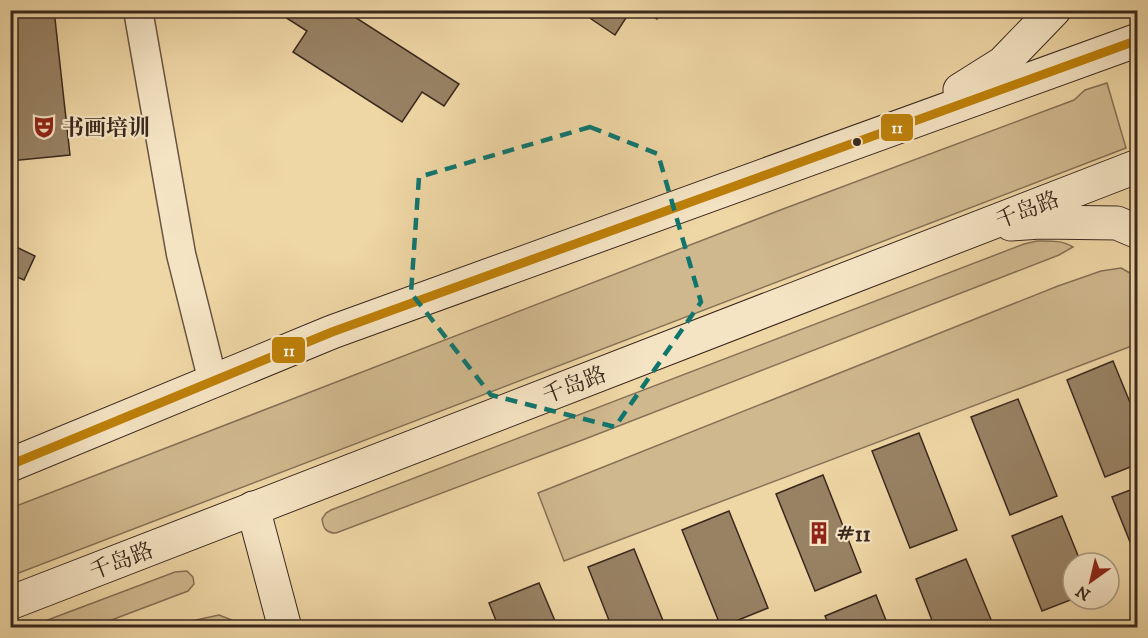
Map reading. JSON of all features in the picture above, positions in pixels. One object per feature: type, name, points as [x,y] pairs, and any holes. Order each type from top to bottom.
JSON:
[{"type":"street","points":[[138,10],[181,254],[213,382]]},
{"type":"street","points":[[914,121],[1003,63],[1054,10]]},
{"type":"street","points":[[10,465],[332,332],[1137,40]]},
{"type":"street","name":"千岛路","points":[[10,603],[1137,166]]},
{"type":"street","points":[[982,226],[1040,222],[1117,223],[1137,232]]},
{"type":"street","points":[[253,508],[285,627]]},
{"type":"highlighted area","points":[[590,127],[658,154],[701,302],[615,427],[491,395],[411,293],[419,177]]},
{"type":"shaded area","points":[[1107,83],[1126,148],[11,576],[11,508],[783,209],[1074,100],[1085,90]]},
{"type":"shaded area","points":[[1037,241],[1060,242],[1073,247],[1059,255],[585,439],[336,533],[327,531],[323,525],[322,519],[331,510],[1024,244]]},
{"type":"shaded area","points":[[1121,268],[1137,277],[1137,344],[564,561],[538,493],[1058,286],[1101,271]]},
{"type":"shaded area","points":[[187,571],[193,577],[194,584],[188,591],[93,627],[29,627],[175,572]]},
{"type":"shaded area","points":[[219,615],[232,620],[237,627],[179,627],[196,620]]},
{"type":"building","points":[[10,10],[54,10],[70,155],[10,161]]},
{"type":"building","points":[[278,10],[344,10],[459,84],[444,106],[422,92],[402,122],[293,52],[307,31],[277,12]]},
{"type":"building","points":[[578,10],[631,10],[615,35]]},
{"type":"building","points":[[644,10],[663,10],[657,19]]},
{"type":"building","points":[[10,244],[35,256],[24,280],[10,274]]},
{"type":"building","points":[[1113,361],[1138,422],[1138,464],[1105,477],[1067,380]]},
{"type":"building","points":[[1018,399],[1057,496],[1010,515],[971,417]]},
{"type":"building","points":[[919,433],[957,530],[910,548],[872,451]]},
{"type":"building","name":"#11","points":[[823,475],[861,572],[815,591],[776,494]]},
{"type":"building","points":[[1138,487],[1138,562],[1112,497]]},
{"type":"building","points":[[729,511],[768,608],[721,627],[682,530]]},
{"type":"building","points":[[1062,516],[1076,551],[1061,551],[1061,604],[1042,611],[1012,536]]},
{"type":"building","points":[[634,549],[666,628],[612,628],[588,567]]},
{"type":"building","points":[[966,559],[992,622],[978,628],[935,628],[916,579]]},
{"type":"building","points":[[539,583],[558,628],[499,628],[489,603]]},
{"type":"building","points":[[876,595],[889,628],[830,628],[825,616]]},
{"type":"transit line","name":"11","points":[[10,465],[332,332],[1138,40]]},
{"type":"place","name":"书画培训","points":[[44,127]]},
{"type":"place","name":"#11","points":[[819,533]]}]
